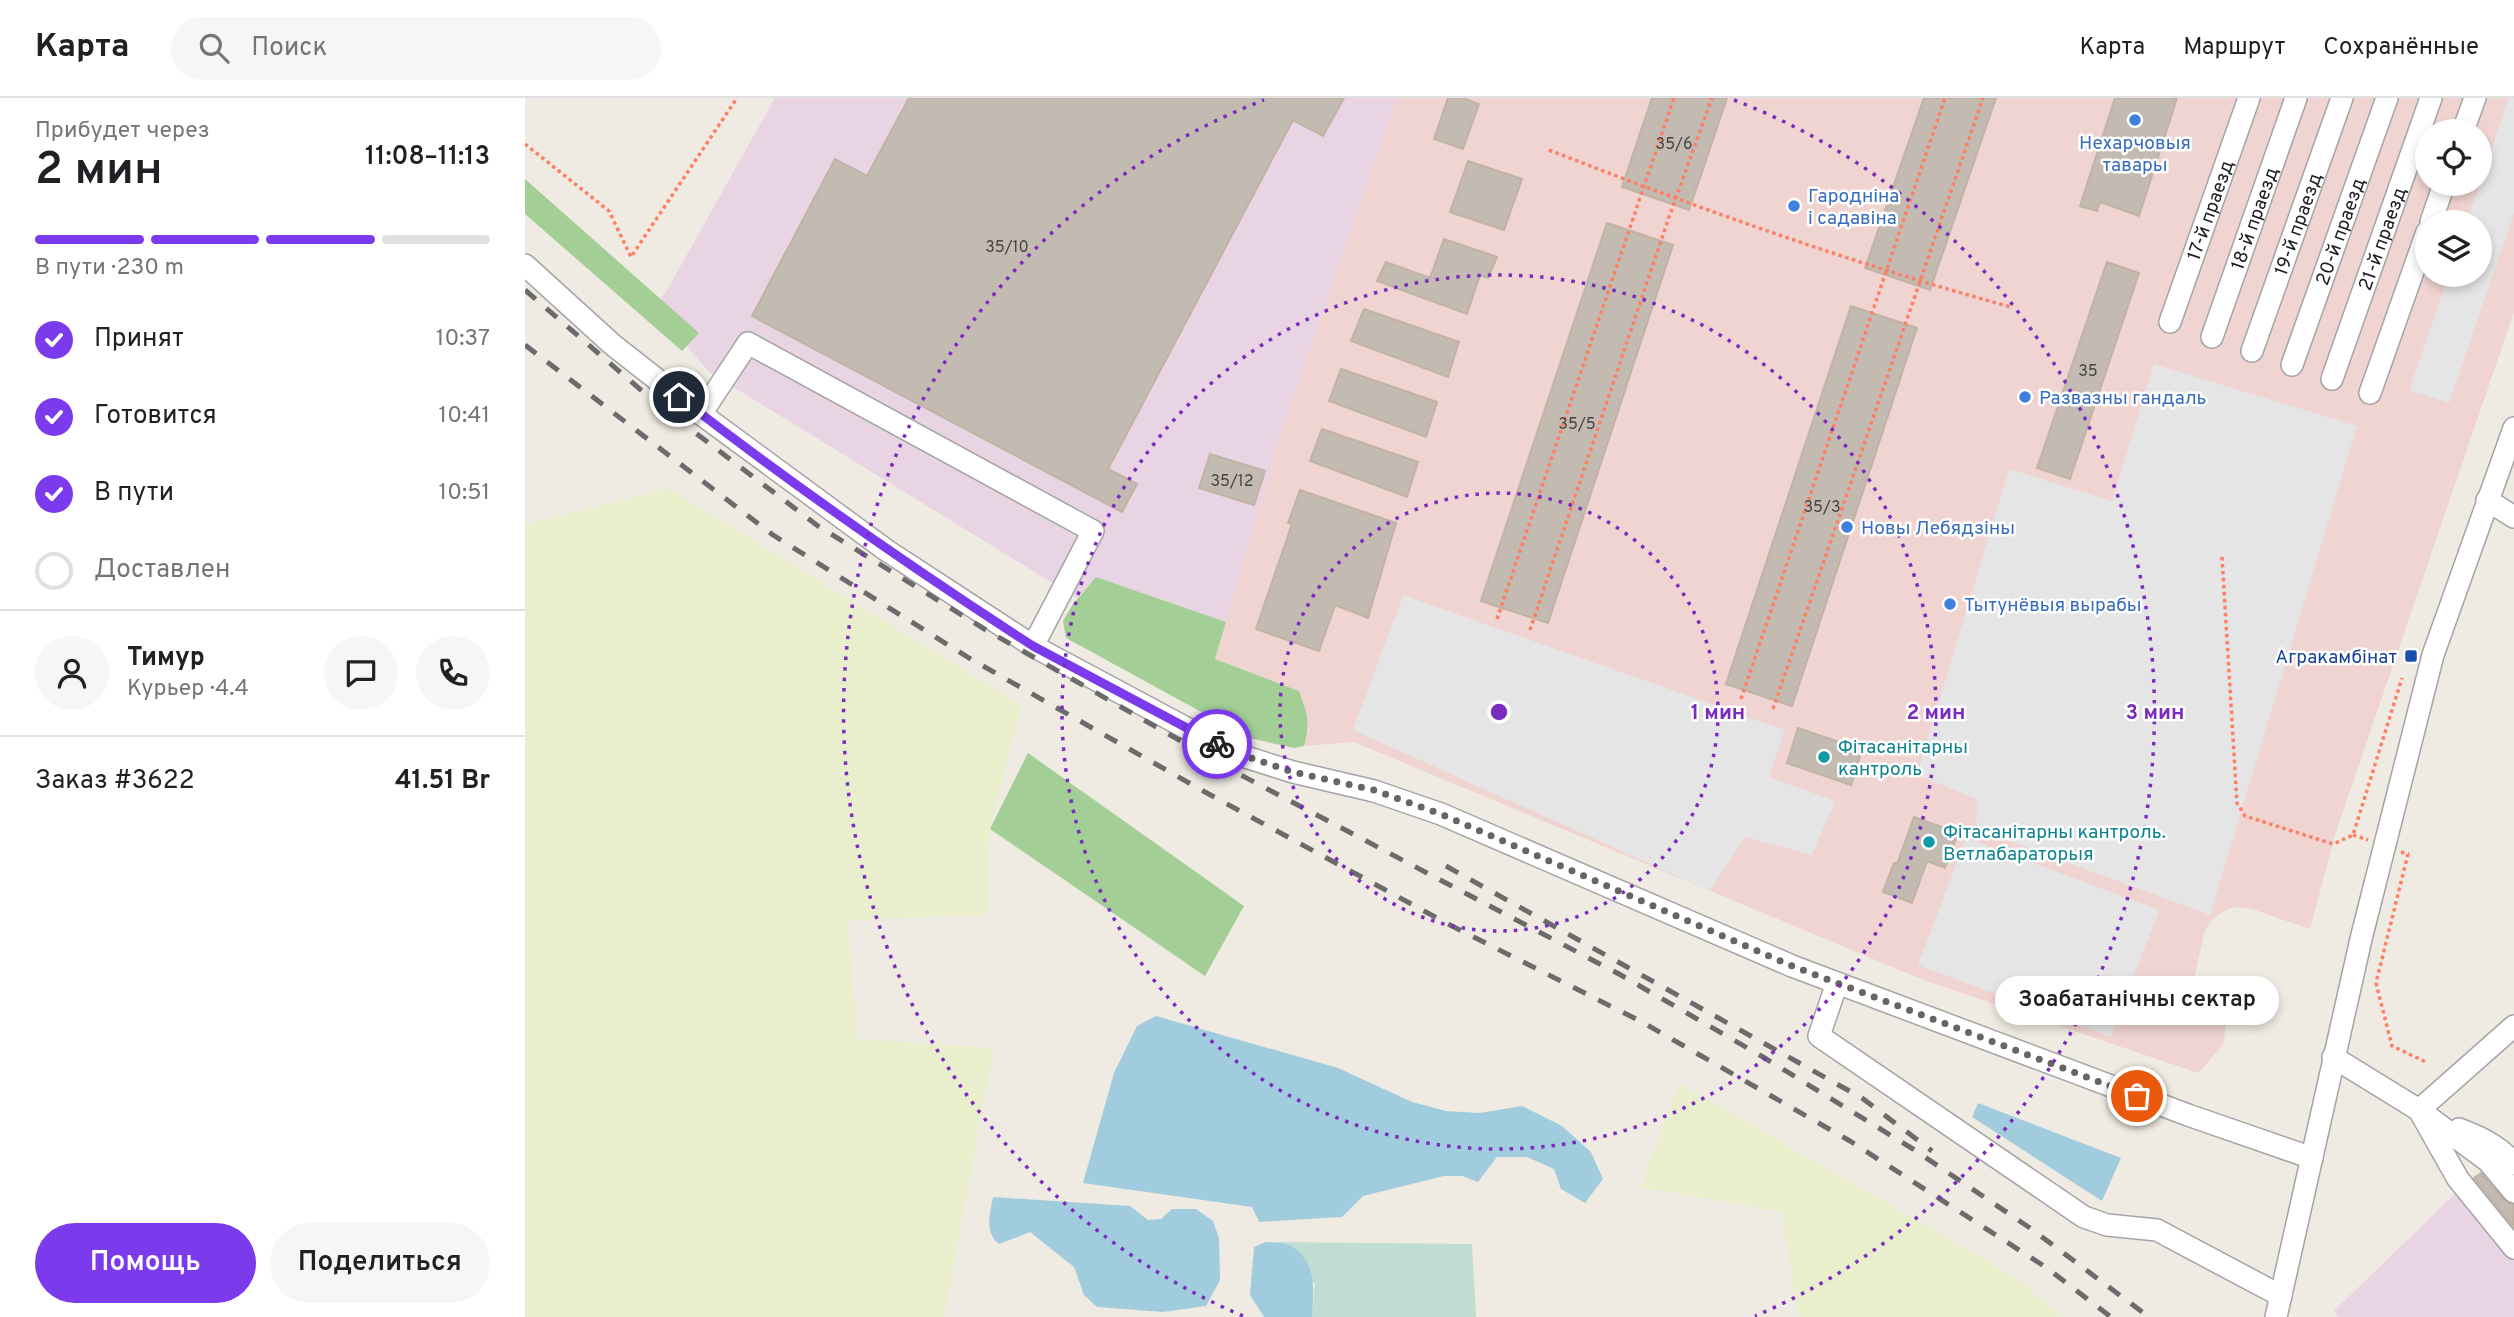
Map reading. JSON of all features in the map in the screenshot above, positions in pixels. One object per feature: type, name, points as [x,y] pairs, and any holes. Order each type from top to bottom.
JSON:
[{"type":"street","name":"17-й праезд","points":[[2169,322],[2249,98]]},
{"type":"street","name":"18-й праезд","points":[[2212,337],[2296,98]]},
{"type":"street","name":"19-й праезд","points":[[2252,351],[2341,98]]},
{"type":"street","name":"20-й праезд","points":[[2293,365],[2387,98]]},
{"type":"street","name":"21-й праезд","points":[[2332,379],[2431,98]]},
{"type":"street","points":[[2467,119],[2475,98]]},
{"type":"street","points":[[525,265],[613,345],[701,414],[886,550],[1033,646],[1233,752],[1293,772],[1374,790],[1441,814],[1792,966],[2188,1115],[2312,1158]]},
{"type":"street","points":[[2370,393],[2415,266]]},
{"type":"street","points":[[701,414],[748,343],[1093,531],[1033,646]]},
{"type":"street","points":[[1837,983],[1819,1036],[2084,1217],[2107,1225],[2157,1230],[2279,1307],[2333,1057],[2433,655],[2514,428]]},
{"type":"street","points":[[2487,500],[2514,517]]},
{"type":"street","points":[[2422,1112],[2514,1026]]},
{"type":"street","points":[[2333,1057],[2422,1112],[2488,1161],[2514,1192]]},
{"type":"street","points":[[2422,1112],[2478,1137],[2505,1153],[2514,1164]]},
{"type":"street","points":[[2422,1112],[2458,1179],[2514,1248]]},
{"type":"path","points":[[525,144],[609,211],[631,257],[737,98]]},
{"type":"path","points":[[1497,619],[1674,98]]},
{"type":"path","points":[[1530,630],[1711,98]]},
{"type":"path","points":[[1741,699],[1945,98]]},
{"type":"path","points":[[1773,709],[1983,98]]},
{"type":"path","points":[[1549,150],[1644,187],[1918,282],[2011,307]]},
{"type":"path","points":[[2222,557],[2237,803],[2245,816],[2333,844],[2353,835],[2408,854],[2376,983],[2392,1046],[2426,1062]]},
{"type":"path","points":[[2353,835],[2402,678]]},
{"type":"shaded area","points":[[775,98],[1397,98],[1281,433],[1226,622],[1096,577],[1077,598],[709,372],[654,308],[666,292]]},
{"type":"shaded area","name":"Новы Лебядзіны","points":[[1397,98],[2514,98],[2514,312],[2336,832],[2310,929],[2252,909],[2234,907],[2222,912],[2205,930],[2194,978],[2231,992],[2223,1045],[2198,1073],[1926,981],[1354,742],[1304,746],[1309,729],[1299,691],[1215,659],[1281,433]]},
{"type":"shaded area","points":[[2509,98],[2514,98],[2514,213],[2492,277],[2492,210],[2471,210],[2476,196],[2492,196],[2492,148]]},
{"type":"shaded area","points":[[2445,287],[2489,287],[2449,403],[2409,390]]},
{"type":"shaded area","points":[[2154,364],[2357,426],[2210,915],[1976,829],[1977,799],[1917,775],[2009,469],[2112,501]]},
{"type":"shaded area","points":[[1403,595],[1785,730],[1769,777],[1835,801],[1812,855],[1745,837],[1710,891],[1353,730]]},
{"type":"shaded area","points":[[1966,838],[2159,910],[2111,1037],[1918,965]]},
{"type":"shaded area","points":[[2514,1145],[2514,1317],[2339,1317],[2334,1311],[2458,1191]]},
{"type":"green space","points":[[525,179],[699,333],[682,351],[525,214]]},
{"type":"green space","points":[[668,488],[1021,705],[990,829],[987,915],[848,920],[857,1039],[994,1048],[944,1317],[525,1317],[525,524]]},
{"type":"green space","points":[[1096,577],[1226,622],[1215,659],[1299,691],[1307,718],[1304,746],[1294,748],[1249,738],[1066,638],[1063,621],[1073,604]]},
{"type":"green space","points":[[1028,753],[1244,906],[1205,976],[990,829]]},
{"type":"green space","points":[[1679,1083],[2013,1276],[2063,1317],[1799,1317],[1781,1212],[1641,1187]]},
{"type":"green space","points":[[1266,1242],[1472,1244],[1476,1317],[1312,1317],[1315,1284]]},
{"type":"water","points":[[1156,1016],[1338,1068],[1412,1102],[1446,1111],[1479,1113],[1522,1106],[1562,1126],[1591,1152],[1603,1179],[1585,1203],[1561,1189],[1554,1169],[1527,1157],[1497,1157],[1478,1182],[1462,1176],[1444,1176],[1363,1196],[1342,1217],[1259,1222],[1252,1207],[1083,1183],[1114,1073],[1137,1026]]},
{"type":"water","points":[[1978,1103],[2121,1158],[2102,1201],[1972,1117]]},
{"type":"water","points":[[993,1197],[1130,1206],[1148,1220],[1161,1219],[1172,1209],[1196,1209],[1213,1221],[1219,1238],[1220,1280],[1206,1306],[1163,1312],[1097,1307],[1084,1295],[1074,1267],[1030,1232],[999,1244],[994,1239],[989,1222]]},
{"type":"water","points":[[1266,1242],[1289,1245],[1305,1258],[1312,1276],[1312,1317],[1264,1317],[1250,1295],[1254,1247]]},
{"type":"building","points":[[909,98],[1344,98],[1323,136],[1293,120],[1108,469],[1137,484],[1122,512],[752,316],[835,159],[867,176]]},
{"type":"building","points":[[1448,98],[1463,98],[1479,104],[1463,149],[1434,139]]},
{"type":"building","points":[[1652,98],[1727,98],[1689,210],[1622,187]]},
{"type":"building","points":[[1924,98],[1996,98],[1930,290],[1865,268]]},
{"type":"building","points":[[2115,98],[2177,98],[2139,216],[2100,202],[2097,211],[2080,206]]},
{"type":"building","points":[[1468,161],[1522,179],[1504,230],[1450,212]]},
{"type":"building","points":[[1607,223],[1673,245],[1548,623],[1481,601]]},
{"type":"building","points":[[1444,239],[1497,257],[1488,278],[1480,275],[1467,314],[1377,281],[1386,262],[1430,278]]},
{"type":"building","points":[[2107,262],[2139,273],[2070,479],[2037,468]]},
{"type":"building","points":[[1851,306],[1917,328],[1792,706],[1726,684]]},
{"type":"building","points":[[1364,309],[1459,342],[1448,377],[1351,341]]},
{"type":"building","points":[[1341,369],[1437,402],[1426,437],[1329,401]]},
{"type":"building","points":[[1322,429],[1418,462],[1407,497],[1310,461]]},
{"type":"building","points":[[1210,454],[1265,471],[1254,505],[1199,488]]},
{"type":"building","points":[[1300,490],[1396,523],[1368,618],[1335,605],[1319,651],[1256,629],[1292,524],[1288,523]]},
{"type":"building","name":"Фітасанітарны кантроль","points":[[1798,728],[1862,750],[1851,785],[1787,763]]},
{"type":"building","points":[[1914,817],[1958,833],[1945,868],[1927,861],[1912,903],[1883,892],[1894,863],[1897,864]]},
{"type":"building","points":[[2481,1173],[2504,1200],[2514,1205],[2513,1226],[2474,1178]]},
{"type":"railway","points":[[525,290],[656,403],[818,526],[986,630],[1237,773],[1619,974],[1763,1057],[1913,1149],[2030,1228],[2149,1317]]},
{"type":"railway","points":[[525,345],[773,535],[969,658],[1205,792],[1450,925],[1642,1022],[1850,1141],[2047,1268],[2111,1317]]},
{"type":"railway","points":[[1446,866],[1862,1098],[1932,1151]]},
{"type":"way so far","points":[[1217,744],[1293,772],[1374,790],[1441,814],[1792,966],[2137,1096]]},
{"type":"place","name":"Нехарчовыя тавары","points":[[2135,120]]},
{"type":"place","name":"Гародніна і садавіна","points":[[1794,206]]},
{"type":"place","name":"Развазны гандаль","points":[[2025,397]]},
{"type":"place","name":"Новы Лебядзіны","points":[[1847,527]]},
{"type":"place","name":"Тытунёвыя вырабы","points":[[1950,604]]},
{"type":"place","name":"Агракамбінат","points":[[2411,656]]},
{"type":"place","name":"Фітасанітарны кантроль","points":[[1824,757]]},
{"type":"place","name":"Фітасанітарны кантроль. Ветлабараторыя","points":[[1929,842]]},
{"type":"place","name":"Зоабатанічны сектар","points":[[2137,1096]]},
{"type":"route","points":[[679,397],[886,550],[1033,646],[1217,744]]}]
